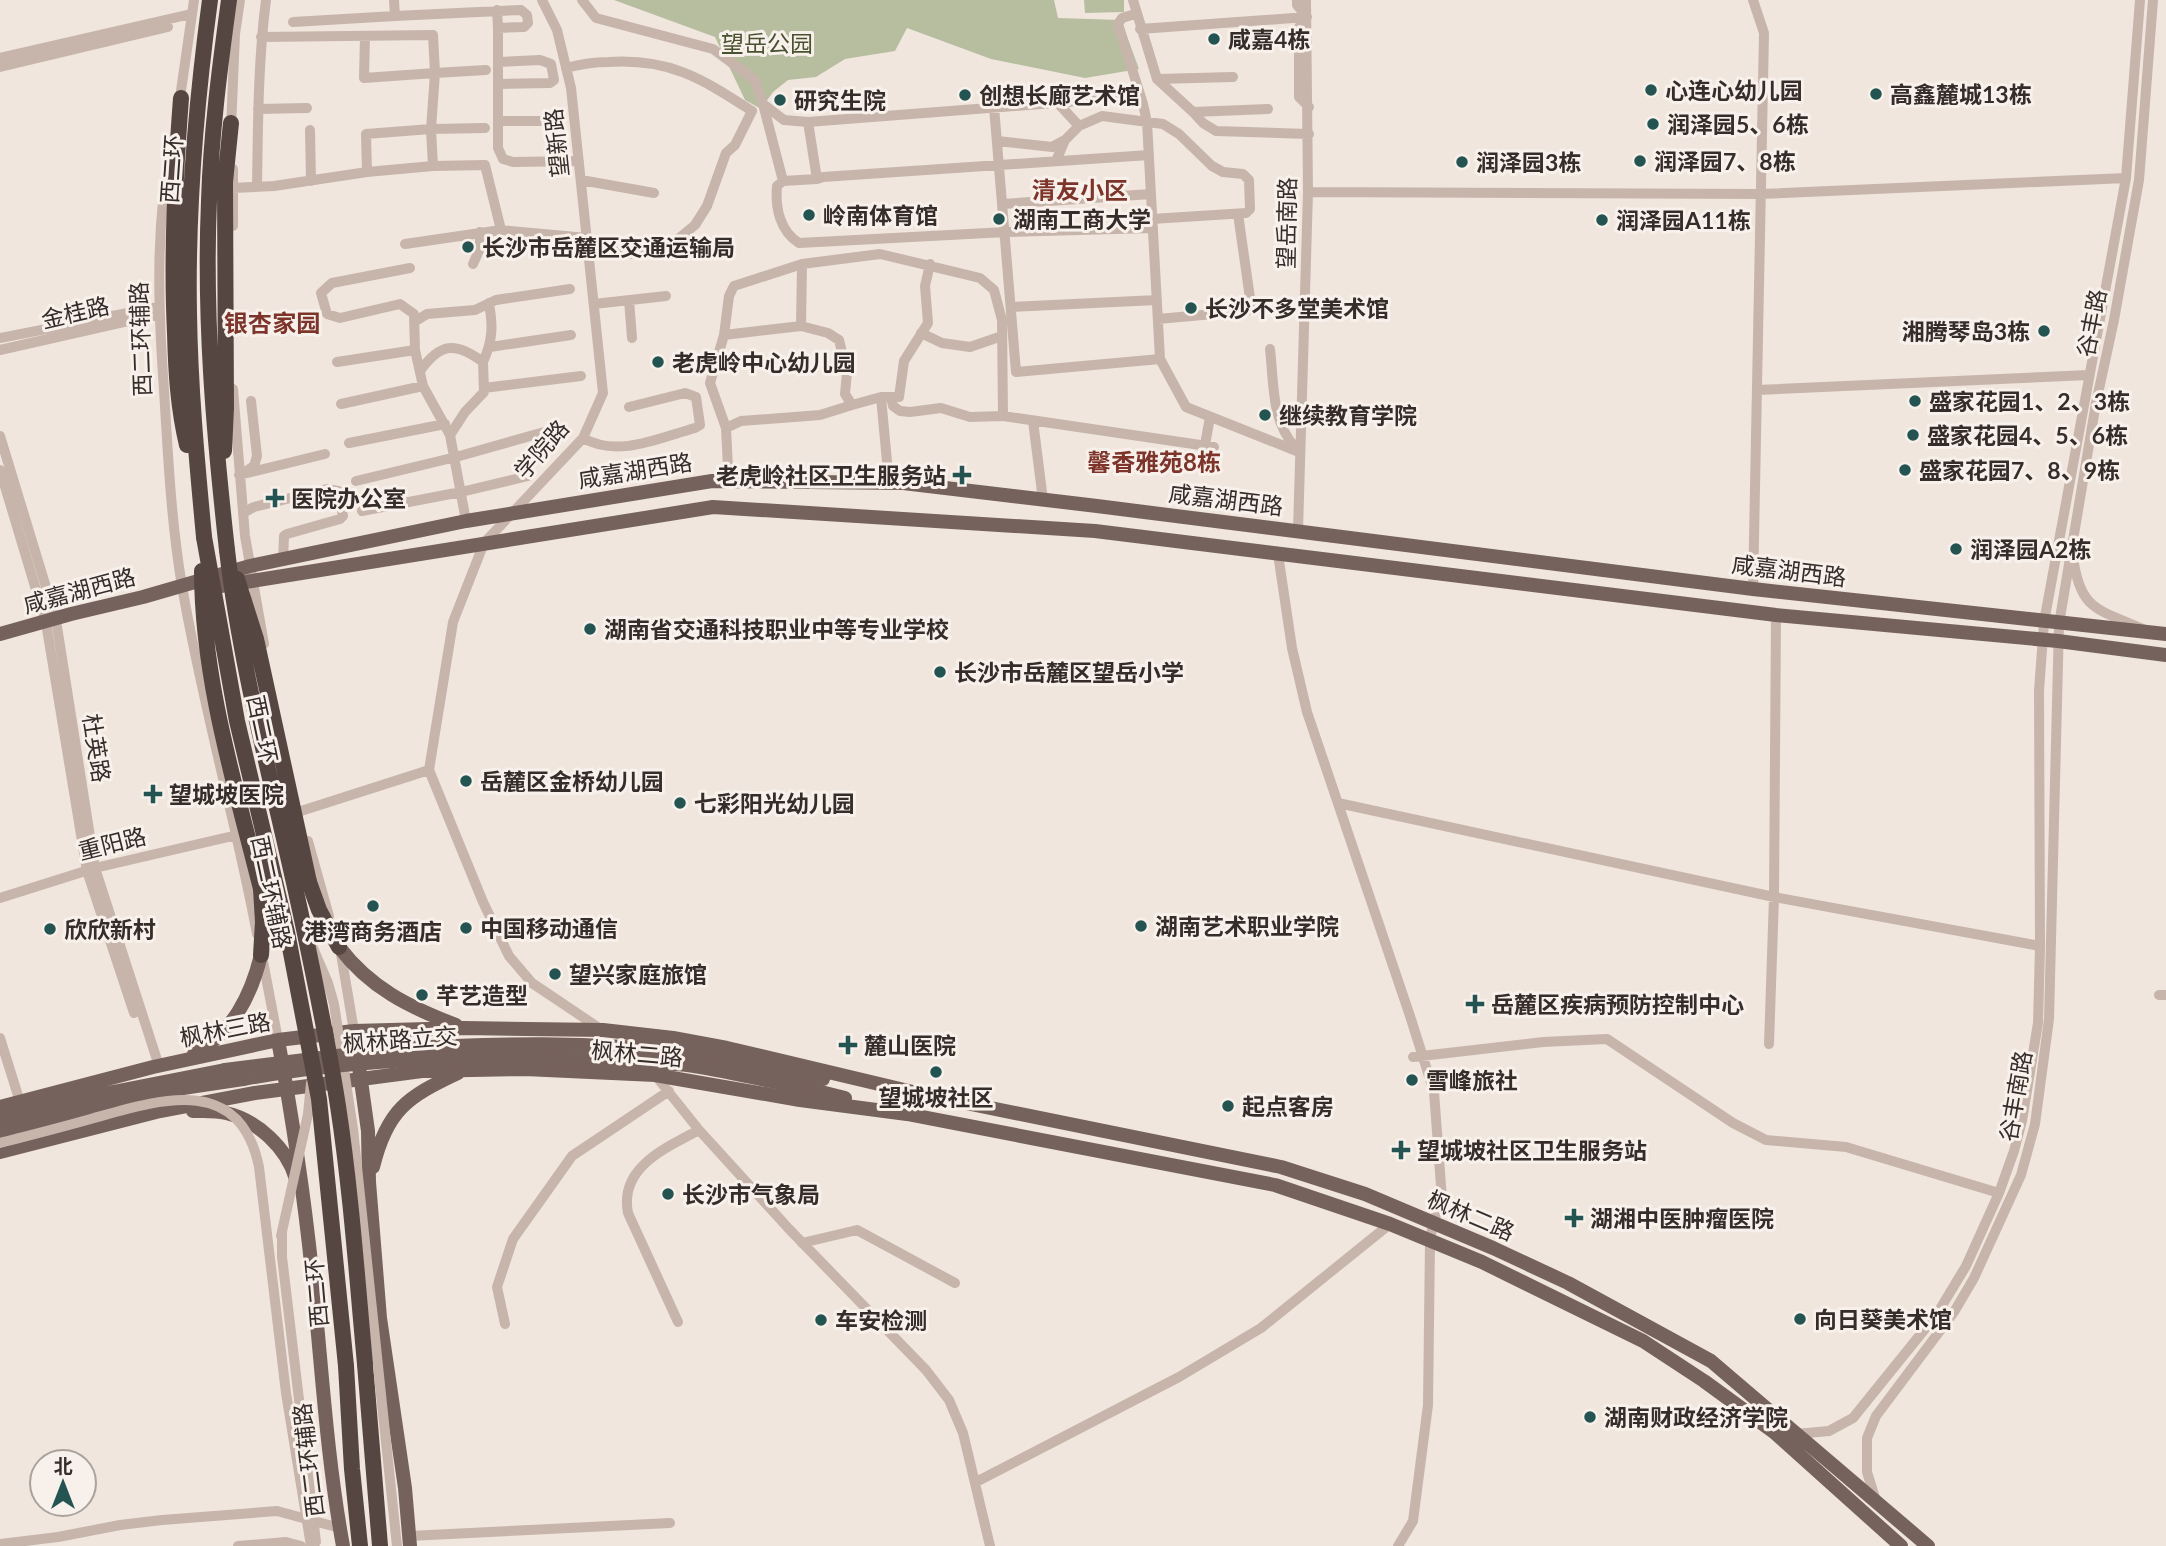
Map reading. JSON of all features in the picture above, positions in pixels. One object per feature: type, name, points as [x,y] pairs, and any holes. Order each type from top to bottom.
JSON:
[{"type":"highway","name":"西二环","points":[[210,0],[199,93],[190,250],[190,372],[199,491],[204,537],[237,721],[287,932],[311,1056],[325,1151],[360,1546]]},
{"type":"highway","name":"西二环","points":[[229,0],[217,91],[209,201],[210,376],[220,488],[235,617],[255,719],[304,931],[338,1108],[365,1364],[380,1546]]},
{"type":"highway","points":[[181,98],[173,249],[176,357],[181,418],[199,491]]},
{"type":"highway","points":[[220,488],[226,408],[230,122]]},
{"type":"highway","points":[[204,537],[203,624],[220,715],[261,889],[261,955]]},
{"type":"highway","points":[[227,551],[256,639],[309,881],[340,947]]},
{"type":"main road","name":"咸嘉湖西路","points":[[183,589],[250,566],[466,521],[712,481],[889,483],[1298,531],[1754,589],[2160,634]]},
{"type":"main road","name":"咸嘉湖西路","points":[[0,636],[51,623],[71,614],[183,589],[253,581],[713,507],[1095,531],[1776,615],[2166,655]]},
{"type":"main road","points":[[340,947],[358,971],[403,1003],[464,1028]]},
{"type":"main road","points":[[177,1061],[189,1057],[215,1040],[238,1014],[254,983],[261,955]]},
{"type":"main road","name":"枫林二路","points":[[464,1028],[603,1030],[673,1038],[918,1093],[1281,1167],[1364,1194],[1568,1283],[1712,1361],[1928,1546]]},
{"type":"main road","name":"枫林三路","points":[[11,1104],[156,1066],[278,1040],[354,1031],[464,1028]]},
{"type":"main road","points":[[354,1031],[368,1131],[374,1266],[409,1541]]},
{"type":"main road","name":"西二环辅路","points":[[278,1040],[298,1149],[343,1546]]},
{"type":"main road","name":"枫林路立交","points":[[0,1119],[126,1089],[225,1070],[366,1051],[462,1044],[580,1044],[695,1053],[808,1083]]},
{"type":"main road","name":"枫林路立交","points":[[0,1133],[163,1091],[273,1073],[394,1060],[520,1056],[662,1063],[808,1083]]},
{"type":"main road","name":"枫林二路","points":[[361,1078],[422,1071],[525,1069],[655,1075],[800,1100],[907,1114],[1275,1185],[1390,1224],[1482,1262],[1643,1341],[1774,1432],[1901,1546]]},
{"type":"main road","points":[[369,1182],[382,1136],[405,1104],[420,1091],[465,1070]]},
{"type":"main road","points":[[0,1152],[160,1111],[287,1088],[361,1078]]},
{"type":"main road","name":"枫林二路","points":[[808,1083],[918,1093]]},
{"type":"main road","name":"枫林二路","points":[[808,1083],[907,1114]]},
{"type":"main road","points":[[160,1111],[225,1112],[257,1128],[284,1154],[294,1172],[302,1200]]},
{"type":"street","name":"西二环辅路","points":[[194,0],[181,98],[163,183],[158,310],[173,525],[183,589],[278,1040]]},
{"type":"street","points":[[230,122],[235,34],[240,0]]},
{"type":"street","points":[[257,187],[261,37],[266,0]]},
{"type":"street","points":[[394,0],[395,16]]},
{"type":"street","name":"望新路","points":[[542,0],[557,30],[571,88],[592,286]]},
{"type":"street","points":[[582,0],[596,18],[713,49],[755,80],[783,181]]},
{"type":"street","points":[[1133,0],[1157,79],[1203,123],[1216,131],[1309,134]]},
{"type":"street","points":[[1297,0],[1297,5],[1307,18]]},
{"type":"street","name":"望岳南路","points":[[1298,531],[1309,134],[1306,0]]},
{"type":"street","points":[[1754,0],[1764,33],[1754,589]]},
{"type":"street","name":"谷丰路","points":[[2052,645],[2051,623],[2089,375],[2126,178],[2140,0]]},
{"type":"street","name":"谷丰路","points":[[2051,623],[2071,547],[2140,180],[2153,0]]},
{"type":"street","points":[[293,22],[521,9],[527,15],[528,23],[524,27],[498,28]]},
{"type":"street","points":[[497,10],[498,148],[503,159],[513,162],[579,161]]},
{"type":"street","points":[[1135,13],[1122,18],[1118,24],[1147,122],[1160,359],[1186,407],[1299,452]]},
{"type":"street","points":[[0,58],[191,18]]},
{"type":"street","points":[[0,67],[191,18]]},
{"type":"street","points":[[1140,29],[1307,18]]},
{"type":"street","points":[[261,37],[433,35],[433,166]]},
{"type":"street","points":[[365,37],[364,78],[486,70]]},
{"type":"street","points":[[405,244],[501,230],[587,242],[630,254],[678,239],[695,225],[707,206],[726,153],[735,145],[752,111],[705,82],[658,64],[632,60],[583,63],[566,68]]},
{"type":"street","points":[[498,62],[540,61],[551,65],[554,80],[550,83],[498,84]]},
{"type":"street","points":[[1157,79],[1233,77]]},
{"type":"street","points":[[763,103],[784,120],[808,122],[1132,97],[1143,104]]},
{"type":"street","points":[[1056,102],[1079,126]]},
{"type":"street","points":[[994,107],[1016,372],[1160,359]]},
{"type":"street","points":[[258,109],[307,108]]},
{"type":"street","points":[[1193,112],[1268,109]]},
{"type":"street","points":[[998,141],[1052,147],[1065,140],[1079,126],[1102,116],[1163,124],[1179,134],[1212,166],[1223,172],[1243,174],[1249,180],[1250,209],[1245,213],[1152,223],[799,243],[790,237],[781,225],[776,190],[783,181],[1149,155]]},
{"type":"street","points":[[498,121],[559,121]]},
{"type":"street","points":[[808,122],[817,179]]},
{"type":"street","points":[[368,172],[366,134],[485,128]]},
{"type":"street","points":[[310,130],[311,181]]},
{"type":"street","points":[[1056,161],[1065,140]]},
{"type":"street","points":[[229,185],[257,187],[368,172],[485,164],[501,230]]},
{"type":"street","points":[[1308,192],[1761,194],[2126,178]]},
{"type":"street","points":[[581,180],[654,193]]},
{"type":"street","name":"西二环辅路","points":[[229,185],[232,358],[239,475],[250,566],[272,685],[301,811],[320,889],[340,947],[354,1031]]},
{"type":"street","points":[[1003,204],[1151,194]]},
{"type":"street","points":[[1158,319],[1247,311],[1251,305],[1238,214]]},
{"type":"street","points":[[473,264],[480,248],[481,232]]},
{"type":"street","points":[[739,481],[728,467],[726,428],[710,383],[724,335],[729,296],[734,286],[802,264],[880,254],[980,278],[993,290],[1002,320],[1003,416]]},
{"type":"street","points":[[800,326],[802,264]]},
{"type":"street","points":[[726,428],[741,421],[820,415],[886,397],[899,397],[904,360],[928,323],[925,286],[930,264]]},
{"type":"street","points":[[410,268],[331,283],[321,293],[327,314],[340,318],[400,304],[414,314],[415,350],[423,386],[450,435],[466,521]]},
{"type":"street","name":"学院路","points":[[484,543],[583,438],[603,393],[592,286]]},
{"type":"street","points":[[415,322],[427,314],[475,310],[489,303],[570,289]]},
{"type":"street","points":[[594,304],[666,296]]},
{"type":"street","points":[[629,300],[632,338]]},
{"type":"street","points":[[1012,307],[1157,300]]},
{"type":"street","points":[[450,435],[484,388],[483,362],[493,331],[489,303]]},
{"type":"street","name":"金桂路","points":[[0,338],[158,310]]},
{"type":"street","name":"金桂路","points":[[0,350],[158,310]]},
{"type":"street","points":[[724,335],[800,326],[828,332],[839,340],[846,372],[845,394],[852,405]]},
{"type":"street","points":[[920,333],[942,343],[970,347],[1002,336]]},
{"type":"street","points":[[490,347],[571,335]]},
{"type":"street","points":[[420,371],[430,357],[451,347],[467,351],[483,362]]},
{"type":"street","points":[[1270,349],[1278,421],[1285,437],[1299,452]]},
{"type":"street","points":[[337,362],[415,350]]},
{"type":"street","points":[[1757,390],[2089,375]]},
{"type":"street","points":[[484,388],[581,376]]},
{"type":"street","points":[[341,404],[423,386]]},
{"type":"street","points":[[583,438],[608,447],[624,447],[699,425],[696,397],[691,394],[685,393],[629,407]]},
{"type":"street","points":[[886,397],[900,411],[941,408],[970,417],[1003,416],[1210,446],[1210,417]]},
{"type":"street","points":[[886,397],[889,483]]},
{"type":"street","points":[[239,475],[254,466],[257,456],[251,401]]},
{"type":"street","points":[[1033,421],[1043,500]]},
{"type":"street","points":[[349,443],[445,424]]},
{"type":"street","points":[[356,481],[555,429]]},
{"type":"street","name":"杜英路","points":[[0,436],[51,623],[90,867],[156,1066]]},
{"type":"street","points":[[239,475],[325,454]]},
{"type":"street","name":"杜英路","points":[[0,470],[51,623]]},
{"type":"street","points":[[362,510],[461,492],[528,476]]},
{"type":"street","points":[[243,513],[254,507],[327,489],[338,491],[342,516],[340,519],[284,536],[283,561]]},
{"type":"street","points":[[484,543],[453,622],[429,770],[483,902],[509,956],[532,983],[603,1030]]},
{"type":"street","points":[[2071,547],[2078,588],[2087,602],[2160,634]]},
{"type":"street","points":[[1278,554],[1292,648],[1307,712],[1418,1057],[1434,1092],[1441,1199],[1430,1241],[1428,1405],[1413,1521],[1398,1546]]},
{"type":"street","points":[[1769,1044],[1774,897],[1776,615]]},
{"type":"street","name":"谷丰南路","points":[[1796,1434],[1829,1432],[1853,1418],[1937,1314],[1966,1266],[1999,1193],[2014,1151],[2022,1121],[2038,1023],[2039,691],[2052,645]]},
{"type":"street","name":"谷丰南路","points":[[1876,1501],[1867,1472],[1867,1438],[1876,1416],[1954,1312],[1974,1278],[2021,1175],[2035,1124],[2049,1019],[2052,645]]},
{"type":"street","points":[[301,811],[429,770]]},
{"type":"street","points":[[1338,803],[1774,897],[2040,946]]},
{"type":"street","name":"重阳路","points":[[0,896],[90,867],[236,833]]},
{"type":"street","points":[[304,931],[328,983],[337,1020],[353,1129],[397,1546]]},
{"type":"street","points":[[0,1038],[11,1104]]},
{"type":"street","points":[[1418,1057],[1543,1042],[1607,1039],[1733,1123],[1766,1140],[1846,1147],[1999,1193]]},
{"type":"street","points":[[271,1269],[308,1114],[311,1056]]},
{"type":"street","points":[[0,1058],[11,1104]]},
{"type":"street","points":[[655,1075],[699,1130],[802,1242],[926,1370],[949,1400],[964,1433],[990,1546]]},
{"type":"street","points":[[505,1324],[497,1287],[513,1240],[520,1229],[572,1156],[669,1091]]},
{"type":"street","points":[[0,1143],[177,1099],[192,1099],[221,1107],[244,1126],[255,1149],[286,1393],[314,1546]]},
{"type":"street","points":[[678,1322],[626,1204],[629,1188],[648,1159],[699,1130]]},
{"type":"street","points":[[976,1482],[1179,1377],[1261,1328],[1390,1224]]},
{"type":"street","points":[[802,1242],[857,1230],[955,1283]]},
{"type":"street","points":[[282,1231],[282,1257],[314,1546]]},
{"type":"street","points":[[0,1544],[58,1537],[120,1525],[277,1511],[340,1528]]},
{"type":"street","points":[[409,1541],[670,1523]]},
{"type":"street","points":[[238,1546],[286,1542],[301,1546]]},
{"type":"green space","name":"望岳公园","points":[[614,0],[1054,0],[1058,18],[1121,20],[1139,69],[1085,78],[991,59],[907,28],[895,51],[845,59],[816,77],[788,80],[773,92],[761,109],[745,100],[715,37]]},
{"type":"green space","points":[[1084,0],[1124,0],[1124,12],[1085,13]]},
{"type":"place","name":"咸嘉4栋","points":[[1214,39]]},
{"type":"place","name":"心连心幼儿园","points":[[1651,90]]},
{"type":"place","name":"高鑫麓城13栋","points":[[1876,94]]},
{"type":"place","name":"创想长廊艺术馆","points":[[965,95]]},
{"type":"place","name":"研究生院","points":[[780,100]]},
{"type":"place","name":"润泽园5、6栋","points":[[1653,124]]},
{"type":"place","name":"润泽园7、8栋","points":[[1640,161]]},
{"type":"place","name":"润泽园3栋","points":[[1462,162]]},
{"type":"place","name":"岭南体育馆","points":[[809,215]]},
{"type":"place","name":"湖南工商大学","points":[[999,219]]},
{"type":"place","name":"润泽园A11栋","points":[[1602,220]]},
{"type":"place","name":"长沙市岳麓区交通运输局","points":[[468,247]]},
{"type":"place","name":"长沙不多堂美术馆","points":[[1191,308]]},
{"type":"place","name":"湘腾琴岛3栋","points":[[2044,331]]},
{"type":"place","name":"老虎岭中心幼儿园","points":[[658,362]]},
{"type":"place","name":"盛家花园1、2、3栋","points":[[1915,401]]},
{"type":"place","name":"继续教育学院","points":[[1265,415]]},
{"type":"place","name":"盛家花园4、5、6栋","points":[[1913,435]]},
{"type":"place","name":"盛家花园7、8、9栋","points":[[1905,470]]},
{"type":"place","name":"老虎岭社区卫生服务站","points":[[962,475]]},
{"type":"place","name":"医院办公室","points":[[275,498]]},
{"type":"place","name":"润泽园A2栋","points":[[1956,549]]},
{"type":"place","name":"湖南省交通科技职业中等专业学校","points":[[590,629]]},
{"type":"place","name":"长沙市岳麓区望岳小学","points":[[940,672]]},
{"type":"place","name":"岳麓区金桥幼儿园","points":[[466,781]]},
{"type":"place","name":"望城坡医院","points":[[153,794]]},
{"type":"place","name":"七彩阳光幼儿园","points":[[680,803]]},
{"type":"place","name":"港湾商务酒店","points":[[373,906]]},
{"type":"place","name":"湖南艺术职业学院","points":[[1141,926]]},
{"type":"place","name":"中国移动通信","points":[[466,928]]},
{"type":"place","name":"欣欣新村","points":[[50,929]]},
{"type":"place","name":"望兴家庭旅馆","points":[[555,974]]},
{"type":"place","name":"芊艺造型","points":[[422,995]]},
{"type":"place","name":"岳麓区疾病预防控制中心","points":[[1475,1004]]},
{"type":"place","name":"麓山医院","points":[[848,1045]]},
{"type":"place","name":"望城坡社区","points":[[936,1072]]},
{"type":"place","name":"雪峰旅社","points":[[1412,1080]]},
{"type":"place","name":"起点客房","points":[[1228,1106]]},
{"type":"place","name":"望城坡社区卫生服务站","points":[[1401,1150]]},
{"type":"place","name":"长沙市气象局","points":[[668,1194]]},
{"type":"place","name":"湖湘中医肿瘤医院","points":[[1574,1218]]},
{"type":"place","name":"向日葵美术馆","points":[[1800,1319]]},
{"type":"place","name":"车安检测","points":[[821,1320]]},
{"type":"place","name":"湖南财政经济学院","points":[[1590,1417]]},
{"type":"district","name":"清友小区","points":[[1080,189]]},
{"type":"district","name":"银杏家园","points":[[272,322]]},
{"type":"district","name":"馨香雅苑8栋","points":[[1154,461]]}]
